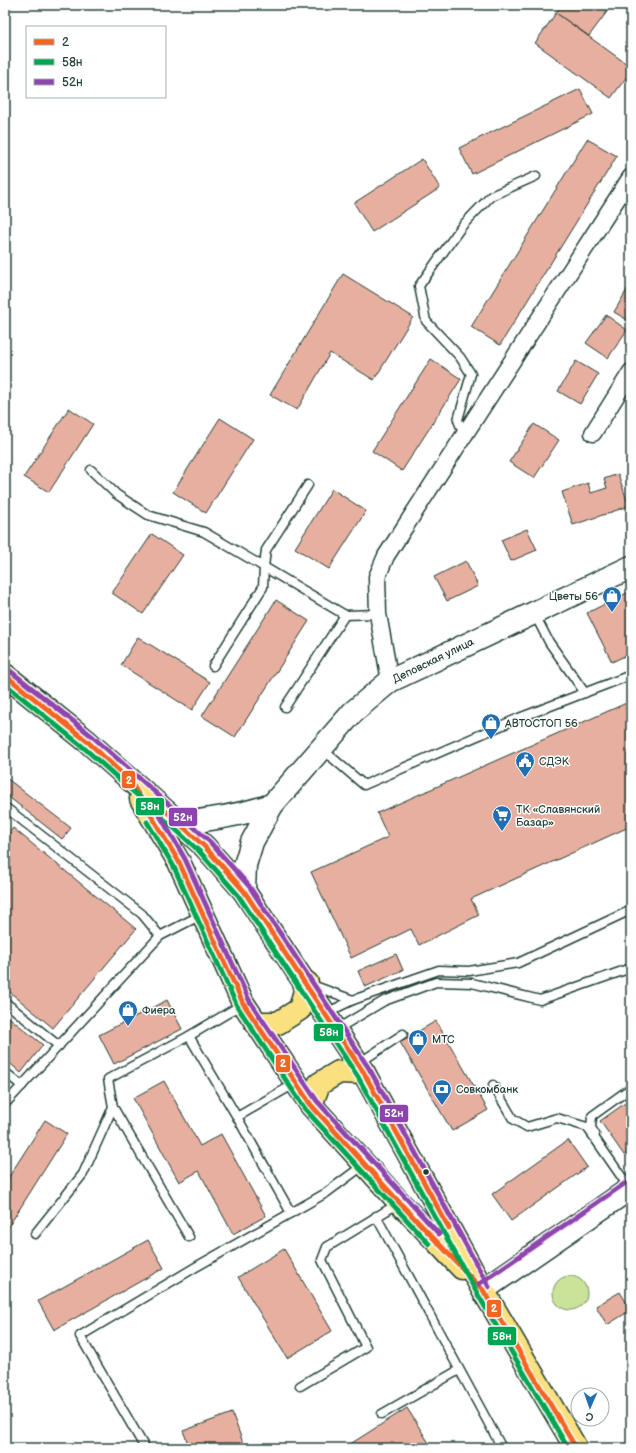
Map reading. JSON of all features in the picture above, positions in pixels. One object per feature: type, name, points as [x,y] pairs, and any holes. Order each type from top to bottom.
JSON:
[{"type":"main road","points":[[5,675],[88,742],[131,782],[179,823],[205,847],[244,891],[361,1068],[483,1290],[576,1448]]},
{"type":"main road","points":[[131,782],[180,862],[202,915],[244,1004],[311,1105],[399,1202],[483,1290]]},
{"type":"main road","points":[[256,1023],[278,1023],[300,1009],[306,983]]},
{"type":"main road","points":[[311,1105],[319,1084],[339,1072],[361,1068]]},
{"type":"street","points":[[390,680],[378,614],[377,577],[386,556],[631,176]]},
{"type":"street","points":[[593,433],[631,372]]},
{"type":"street","name":"Деповская улица","points":[[244,891],[245,865],[252,842],[272,805],[353,712],[390,680],[631,567]]},
{"type":"street","points":[[179,823],[242,815],[272,805]]},
{"type":"street","points":[[483,1290],[629,1186]]},
{"type":"lane","points":[[464,435],[458,420],[472,374],[460,357],[426,322],[419,286],[462,226],[491,196],[536,176]]},
{"type":"lane","points":[[91,470],[116,494],[148,515],[204,532],[345,615],[378,614]]},
{"type":"lane","points":[[212,666],[263,587],[266,550],[308,485]]},
{"type":"lane","points":[[534,612],[549,642],[585,693]]},
{"type":"lane","points":[[285,707],[345,615]]},
{"type":"lane","points":[[321,748],[364,785],[519,718],[631,675]]},
{"type":"lane","points":[[6,809],[142,914],[160,936]]},
{"type":"lane","points":[[331,1021],[353,1000],[439,970],[469,971],[518,963],[631,910]]},
{"type":"lane","points":[[5,1104],[160,936],[202,915]]},
{"type":"lane","points":[[331,1021],[436,982],[472,983],[540,1000],[631,968]]},
{"type":"lane","points":[[306,983],[353,1000]]},
{"type":"lane","points":[[5,1002],[58,1046]]},
{"type":"lane","points":[[189,1237],[113,1107],[108,1079],[244,1004]]},
{"type":"lane","points":[[361,1068],[403,1034]]},
{"type":"lane","points":[[188,1036],[237,1117],[291,1213]]},
{"type":"lane","points":[[5,1072],[22,1086]]},
{"type":"lane","points":[[237,1117],[296,1083]]},
{"type":"lane","points":[[493,1085],[513,1119],[527,1127],[557,1118],[587,1127],[629,1186]]},
{"type":"lane","points":[[629,1186],[591,1128],[592,1116],[631,1088]]},
{"type":"lane","points":[[35,1234],[83,1174],[113,1107]]},
{"type":"lane","points":[[145,1448],[80,1336],[326,1192],[366,1164]]},
{"type":"lane","points":[[300,1386],[366,1347],[322,1260],[327,1247],[399,1202]]},
{"type":"lane","points":[[376,1216],[502,1448]]},
{"type":"lane","points":[[382,1414],[459,1370]]},
{"type":"green space","points":[[567,1276],[573,1276],[577,1277],[584,1283],[587,1293],[586,1300],[580,1307],[573,1310],[567,1310],[563,1309],[556,1303],[553,1296],[553,1290],[554,1286],[560,1279]]},
{"type":"building","points":[[561,5],[612,5],[589,36],[556,13]]},
{"type":"building","points":[[556,13],[631,67],[631,71],[611,98],[535,43]]},
{"type":"building","points":[[580,89],[593,114],[472,174],[459,148]]},
{"type":"building","points":[[587,139],[617,156],[500,345],[471,327]]},
{"type":"building","points":[[422,159],[440,188],[372,232],[354,203]]},
{"type":"building","points":[[343,274],[413,317],[374,380],[330,353],[297,410],[270,395]]},
{"type":"building","points":[[631,283],[631,322],[614,312]]},
{"type":"building","points":[[606,315],[627,330],[608,358],[586,343]]},
{"type":"building","points":[[431,359],[461,379],[402,471],[372,451]]},
{"type":"building","points":[[576,361],[598,374],[580,404],[558,391]]},
{"type":"building","points":[[69,408],[93,424],[49,492],[24,477]]},
{"type":"building","points":[[220,418],[253,439],[206,513],[173,492]]},
{"type":"building","points":[[534,424],[559,440],[534,478],[509,462]]},
{"type":"building","points":[[618,474],[629,506],[573,525],[562,492],[588,483],[591,493],[607,488],[604,479]]},
{"type":"building","points":[[332,489],[366,511],[329,569],[295,548]]},
{"type":"building","points":[[527,529],[537,550],[511,561],[501,540]]},
{"type":"building","points":[[152,534],[183,555],[143,614],[112,593]]},
{"type":"building","points":[[466,561],[478,586],[447,601],[434,577]]},
{"type":"building","points":[[631,591],[631,653],[612,662],[587,613]]},
{"type":"building","points":[[276,600],[309,621],[235,737],[202,716]]},
{"type":"building","points":[[138,637],[210,682],[192,710],[121,665]]},
{"type":"building","name":"ТК «Славянский Базар»","points":[[631,701],[631,826],[471,899],[479,915],[419,945],[411,929],[351,958],[311,872],[388,837],[377,813]]},
{"type":"building","points":[[5,777],[71,828],[62,839],[5,794]]},
{"type":"building","points":[[13,828],[136,929],[53,1028],[5,988],[5,838]]},
{"type":"building","points":[[396,954],[403,970],[365,987],[358,971]]},
{"type":"building","points":[[167,1000],[182,1029],[114,1064],[99,1035]]},
{"type":"building","points":[[5,1014],[43,1045],[21,1073],[5,1059]]},
{"type":"building","points":[[436,1021],[488,1110],[452,1131],[400,1042]]},
{"type":"building","points":[[164,1081],[200,1146],[221,1134],[266,1216],[233,1234],[199,1171],[179,1182],[133,1098]]},
{"type":"building","points":[[631,1099],[631,1150],[624,1155],[600,1121]]},
{"type":"building","points":[[45,1120],[67,1134],[5,1232],[5,1183]]},
{"type":"building","points":[[568,1140],[587,1167],[511,1221],[492,1194]]},
{"type":"building","points":[[148,1240],[164,1268],[54,1330],[38,1301]]},
{"type":"building","points":[[284,1249],[332,1331],[287,1358],[238,1277]]},
{"type":"building","points":[[620,1292],[631,1310],[607,1325],[596,1306]]},
{"type":"building","points":[[407,1408],[432,1448],[344,1448]]},
{"type":"building","points":[[232,1413],[245,1448],[190,1448],[183,1431]]},
{"type":"transit line","name":"52н","points":[[9,670],[93,737],[184,818],[210,842],[249,886],[370,1070],[489,1287]]},
{"type":"transit line","name":"2","points":[[5,675],[88,742],[131,782],[179,862],[243,1003],[311,1105],[399,1202],[483,1290],[576,1448]]},
{"type":"transit line","name":"58н","points":[[5,684],[83,747],[174,828],[200,852],[238,895],[358,1077],[477,1293],[568,1448]]},
{"type":"transit line","name":"2","points":[[167,812],[205,847],[244,891],[364,1073],[449,1228]]},
{"type":"transit line","name":"52н","points":[[159,814],[185,859],[249,1000],[317,1101],[439,1234]]},
{"type":"transit line","name":"58н","points":[[147,822],[173,865],[237,1006],[305,1109],[429,1244]]},
{"type":"transit line","name":"52н","points":[[479,1284],[627,1182]]},
{"type":"place","name":"Цветы 56","points":[[612,613]]},
{"type":"place","name":"АВТОСТОП 56","points":[[491,740]]},
{"type":"place","name":"СДЭК","points":[[525,778]]},
{"type":"place","name":"ТК «Славянский Базар»","points":[[502,832]]},
{"type":"place","name":"Фиера","points":[[128,1027]]},
{"type":"place","name":"МТС","points":[[418,1056]]},
{"type":"place","name":"Совкомбанк","points":[[442,1106]]}]
